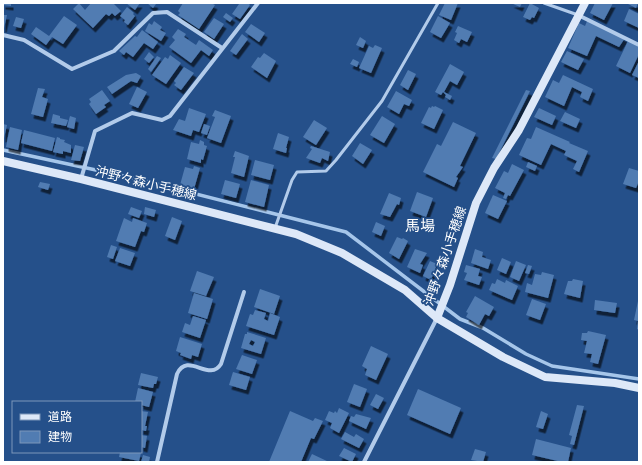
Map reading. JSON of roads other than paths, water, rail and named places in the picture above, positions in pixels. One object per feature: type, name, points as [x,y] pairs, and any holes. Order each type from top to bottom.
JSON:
[{"type":"main road","name":"沖野々森小手穂線","points":[[3,161],[81,179],[296,234],[342,253],[405,290],[437,318],[450,285],[476,204],[494,168],[519,130],[585,3]]},
{"type":"main road","points":[[437,318],[504,357],[545,377],[615,383],[639,388]]},
{"type":"street","points":[[81,179],[95,131],[132,113],[162,120],[170,116],[258,3]]},
{"type":"street","points":[[3,35],[24,40],[72,69],[114,51],[153,12],[166,12],[222,48]]},
{"type":"street","points":[[578,15],[639,44]]},
{"type":"street","points":[[157,462],[177,374],[180,368],[185,365],[208,371],[218,369],[221,364],[244,292]]},
{"type":"street","points":[[364,462],[437,318]]},
{"type":"lane","points":[[275,228],[292,180],[297,172],[326,171],[336,160],[382,101],[438,3]]},
{"type":"lane","points":[[544,3],[578,15]]},
{"type":"waterway","points":[[3,150],[133,178],[346,232],[460,319],[483,328],[526,354],[552,366],[639,379]]},
{"type":"district","name":"馬場","points":[[420,226]]}]
